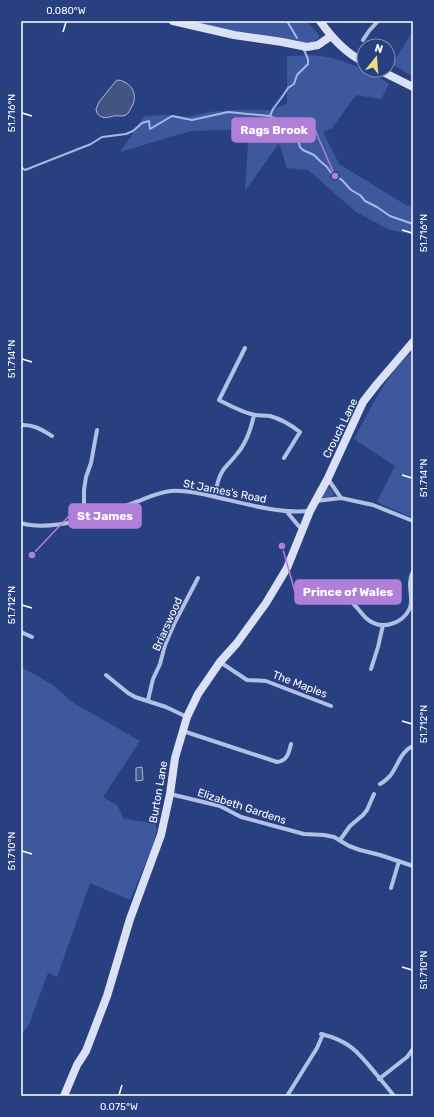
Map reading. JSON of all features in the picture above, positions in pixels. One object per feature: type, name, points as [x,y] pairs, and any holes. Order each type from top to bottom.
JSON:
[{"type":"street","points":[[173,21],[234,35],[307,47],[318,45],[331,36]]},
{"type":"street","points":[[320,21],[331,36],[356,57]]},
{"type":"street","points":[[364,38],[378,21]]},
{"type":"street","points":[[396,78],[413,87]]},
{"type":"street","name":"Crouch Lane","points":[[310,511],[328,478],[363,402],[413,342]]},
{"type":"street","points":[[245,348],[219,400],[243,412],[254,415],[271,416],[289,424],[300,432],[284,458]]},
{"type":"street","points":[[215,497],[222,471],[238,454],[243,446],[249,433],[254,415]]},
{"type":"street","points":[[21,425],[26,424],[35,427],[52,436]]},
{"type":"street","points":[[87,518],[84,503],[84,490],[97,430]]},
{"type":"street","points":[[328,478],[341,498]]},
{"type":"street","name":"St James's Road","points":[[21,523],[39,525],[72,522],[105,513],[170,491],[194,493],[287,512],[310,511]]},
{"type":"street","points":[[315,502],[341,498],[373,505],[413,521]]},
{"type":"street","name":"Burton Lane","points":[[64,1096],[77,1065],[86,1051],[107,996],[130,919],[161,835],[170,794],[175,758],[187,717],[198,694],[220,662],[237,643],[266,603],[287,568],[310,511]]},
{"type":"street","points":[[287,512],[302,531]]},
{"type":"street","points":[[324,588],[341,595],[355,605],[366,618],[375,624],[383,625],[396,623],[407,613],[410,606],[411,600],[409,585],[413,571]]},
{"type":"street","name":"Briarswood","points":[[148,700],[153,679],[160,664],[165,645],[198,578]]},
{"type":"street","points":[[371,669],[383,625]]},
{"type":"street","points":[[21,632],[32,637]]},
{"type":"street","name":"The Maples","points":[[220,662],[247,680],[266,681],[330,706]]},
{"type":"street","points":[[106,675],[128,693],[166,707],[187,717]]},
{"type":"street","points":[[183,731],[277,762],[283,761],[286,758],[291,744]]},
{"type":"street","points":[[380,784],[389,778],[400,758],[413,744]]},
{"type":"street","name":"Elizabeth Gardens","points":[[170,794],[220,806],[235,814],[304,834],[329,835],[349,846],[413,866]]},
{"type":"street","points":[[340,840],[350,826],[367,810],[374,794]]},
{"type":"street","points":[[391,888],[399,861]]},
{"type":"street","points":[[287,1096],[317,1048],[322,1034],[338,1039],[352,1046],[394,1096]]},
{"type":"street","points":[[380,1079],[406,1057],[413,1049]]},
{"type":"shaded area","points":[[180,21],[307,21],[319,35],[319,38],[313,42],[306,43]]},
{"type":"shaded area","points":[[413,31],[413,77],[396,66],[396,58]]},
{"type":"shaded area","points":[[287,56],[315,56],[336,59],[356,66],[356,78],[381,78],[389,84],[381,99],[356,95],[332,128],[323,132],[339,164],[406,205],[413,207],[413,235],[388,229],[356,212],[308,170],[287,168],[279,143],[245,191],[249,129],[191,131],[120,152],[145,116],[172,115],[188,117],[209,112],[271,110],[287,104]]},
{"type":"shaded area","points":[[118,80],[123,81],[133,90],[133,103],[126,115],[106,118],[102,117],[97,113],[96,109],[99,102]]},
{"type":"shaded area","points":[[413,351],[413,518],[377,502],[395,466],[354,439],[387,380]]},
{"type":"shaded area","points":[[329,487],[334,493],[333,496],[323,498],[322,497],[326,488]]},
{"type":"shaded area","points":[[21,667],[53,685],[72,702],[140,741],[103,797],[117,805],[124,819],[155,823],[157,829],[153,845],[130,900],[90,883],[57,977],[48,973],[29,1024],[21,1035]]},
{"type":"shaded area","points":[[142,767],[143,780],[136,781],[136,768]]},
{"type":"waterway","points":[[287,21],[297,38]]},
{"type":"waterway","points":[[270,116],[273,109],[288,88],[294,84],[297,75],[308,64],[308,59],[304,50]]},
{"type":"waterway","points":[[21,167],[25,170],[91,144],[102,137],[126,134],[133,131],[142,123],[149,121],[150,129],[172,116],[192,120],[228,112],[270,116],[290,127],[297,136],[300,147],[303,150],[314,155],[332,174],[342,180],[351,190],[360,195],[365,201],[390,216],[413,224]]},
{"type":"place","name":"Rags Brook","points":[[335,176]]},
{"type":"place","name":"Prince of Wales","points":[[282,546]]},
{"type":"place","name":"St James","points":[[32,555]]}]
